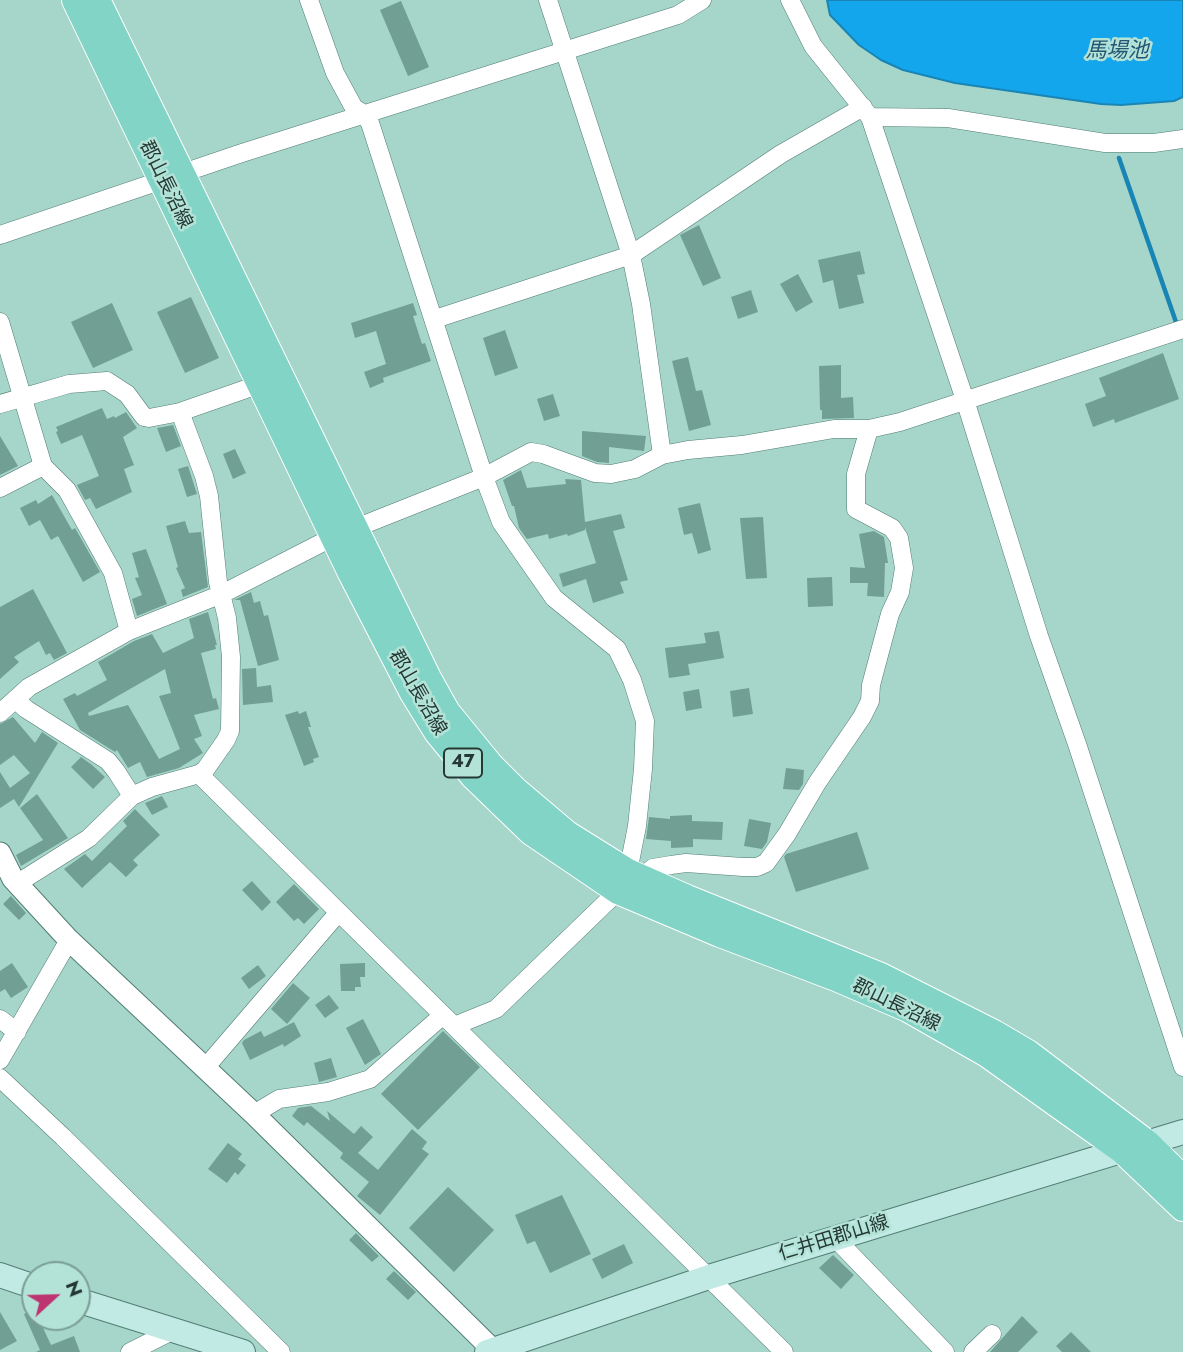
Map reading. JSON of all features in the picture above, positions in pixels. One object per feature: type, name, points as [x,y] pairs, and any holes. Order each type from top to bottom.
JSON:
[{"type":"main road","name":"郡山長沼線","points":[[75,0],[172,177],[344,533],[447,712],[471,743],[515,790],[567,834],[629,880],[881,976],[963,1016],[1028,1053],[1135,1147],[1183,1179]]},
{"type":"main road","name":"郡山長沼線","points":[[97,0],[172,177]]},
{"type":"main road","name":"仁井田郡山線","points":[[491,1352],[709,1277],[1183,1132]]},
{"type":"main road","name":"郡山長沼線","points":[[1135,1147],[1183,1208]]},
{"type":"main road","points":[[0,1275],[21,1282]]},
{"type":"main road","points":[[91,1305],[243,1352]]},
{"type":"street","points":[[309,0],[335,73],[355,108],[364,114],[370,123],[484,477],[501,522],[554,597],[617,649],[632,680],[645,721],[643,769],[629,880]]},
{"type":"street","points":[[548,0],[631,255],[641,304],[662,455]]},
{"type":"street","points":[[0,235],[364,114],[678,15],[702,0]]},
{"type":"street","points":[[790,0],[813,46],[866,112],[965,400],[1039,636],[1183,1067]]},
{"type":"street","points":[[435,320],[631,255],[772,159],[866,112],[948,118],[1105,143],[1154,143],[1183,139]]},
{"type":"street","points":[[0,322],[43,466],[67,490],[113,573],[129,631]]},
{"type":"street","points":[[0,713],[29,687],[129,631],[222,594],[344,533],[484,477],[531,452],[595,473],[611,474],[635,469],[662,455],[688,450],[742,445],[834,429],[869,429],[900,422],[1183,328]]},
{"type":"street","points":[[0,404],[86,381],[107,381],[127,394],[144,417],[149,418],[180,412],[271,380]]},
{"type":"street","points":[[10,884],[89,838],[132,796],[205,770],[230,731],[231,657],[227,618],[218,582],[209,496],[180,412]]},
{"type":"street","points":[[254,1114],[279,1099],[328,1092],[370,1079],[448,1021],[496,1009],[629,880],[653,868],[678,864],[743,867],[764,864],[781,843],[870,701],[871,685],[890,614],[900,592],[904,568],[899,538],[892,528],[856,509],[856,474],[869,429]]},
{"type":"street","points":[[0,488],[43,466]]},
{"type":"street","points":[[16,700],[108,761],[132,796]]},
{"type":"street","points":[[199,774],[783,1352]]},
{"type":"street","points":[[0,853],[10,884],[254,1114],[491,1352]]},
{"type":"street","points":[[205,1068],[338,912]]},
{"type":"street","points":[[0,1060],[69,940]]},
{"type":"street","points":[[0,1020],[18,1032]]},
{"type":"street","points":[[0,1078],[281,1352]]},
{"type":"street","points":[[835,1238],[945,1352]]},
{"type":"street","points":[[130,1352],[172,1331]]},
{"type":"street","points":[[973,1352],[992,1334]]},
{"type":"water","name":"馬場池","points":[[827,0],[1183,0],[1183,97],[1174,101],[1101,104],[955,83],[903,70],[881,60],[859,45],[830,15]]},
{"type":"building","points":[[401,1],[429,67],[408,76],[380,10]]},
{"type":"building","points":[[699,225],[721,278],[703,286],[680,235]]},
{"type":"building","points":[[860,251],[865,274],[857,275],[864,303],[839,309],[833,280],[823,283],[818,260]]},
{"type":"building","points":[[798,274],[813,302],[796,312],[780,284]]},
{"type":"building","points":[[751,290],[758,312],[738,319],[731,297]]},
{"type":"building","points":[[191,297],[219,358],[185,373],[157,312]]},
{"type":"building","points":[[112,303],[133,350],[93,368],[71,322]]},
{"type":"building","points":[[413,303],[417,315],[413,316],[431,361],[383,378],[384,382],[370,388],[364,372],[386,364],[376,331],[355,338],[351,323]]},
{"type":"building","points":[[505,330],[518,368],[495,376],[483,338]]},
{"type":"building","points":[[1163,353],[1179,399],[1115,423],[1114,419],[1093,427],[1085,404],[1106,396],[1099,378]]},
{"type":"building","points":[[688,357],[696,391],[702,390],[711,425],[689,431],[672,361]]},
{"type":"building","points":[[841,365],[841,398],[853,397],[854,418],[822,419],[819,366]]},
{"type":"building","points":[[553,394],[560,416],[544,421],[537,399]]},
{"type":"building","points":[[102,408],[107,419],[126,412],[137,428],[123,437],[134,465],[124,469],[132,492],[96,509],[90,498],[85,500],[77,485],[99,476],[82,435],[61,444],[56,427]]},
{"type":"building","points":[[173,425],[181,446],[166,452],[157,428]]},
{"type":"building","points":[[582,431],[646,436],[644,451],[609,447],[609,463],[597,462],[582,456]]},
{"type":"building","points":[[0,436],[18,466],[0,475]]},
{"type":"building","points":[[235,449],[246,473],[233,479],[223,454]]},
{"type":"building","points":[[188,466],[197,494],[187,497],[178,469]]},
{"type":"building","points":[[521,470],[527,488],[566,484],[565,479],[581,480],[585,522],[621,514],[625,528],[613,531],[628,580],[620,582],[624,593],[593,603],[586,579],[563,587],[559,574],[596,563],[585,527],[585,530],[568,536],[567,534],[549,539],[548,534],[527,539],[519,528],[514,506],[503,480]]},
{"type":"building","points":[[52,495],[100,572],[83,582],[58,536],[51,540],[40,520],[29,526],[20,508],[36,500],[38,504]]},
{"type":"building","points":[[700,503],[711,550],[698,554],[692,533],[684,535],[678,508]]},
{"type":"building","points":[[763,517],[767,578],[746,579],[740,518]]},
{"type":"building","points":[[185,521],[189,533],[201,532],[208,587],[183,597],[181,590],[185,588],[176,568],[178,567],[166,526]]},
{"type":"building","points":[[874,531],[884,537],[888,563],[885,563],[884,597],[867,596],[868,583],[850,583],[850,567],[865,568],[859,534]]},
{"type":"building","points":[[146,549],[167,604],[137,616],[132,599],[142,595],[135,578],[139,577],[132,553]]},
{"type":"building","points":[[832,577],[833,606],[808,607],[807,578]]},
{"type":"building","points":[[33,589],[67,653],[54,660],[50,653],[46,655],[39,641],[14,657],[19,662],[0,679],[0,607]]},
{"type":"building","points":[[251,592],[254,603],[260,601],[264,616],[268,615],[279,660],[258,666],[240,600],[234,600]]},
{"type":"building","points":[[208,612],[217,645],[216,649],[201,653],[213,699],[216,698],[219,709],[194,715],[202,736],[194,739],[203,753],[179,768],[147,777],[140,762],[128,768],[117,750],[115,752],[80,730],[63,699],[75,693],[77,696],[107,680],[98,662],[134,641],[152,634],[163,653],[194,638],[189,619]],"holes":[[[165,669],[171,693],[159,696],[180,749],[159,759],[128,705],[89,716],[88,713]]]},
{"type":"building","points":[[719,631],[724,658],[688,664],[690,675],[669,678],[665,648],[706,643],[704,633]]},
{"type":"building","points":[[256,668],[257,687],[271,685],[273,702],[243,705],[242,669]]},
{"type":"building","points":[[749,688],[753,714],[733,717],[730,691]]},
{"type":"building","points":[[699,689],[702,708],[686,711],[683,692]]},
{"type":"building","points":[[298,711],[299,714],[306,711],[311,727],[308,727],[319,757],[304,766],[285,715]]},
{"type":"building","points":[[13,717],[35,743],[42,732],[58,743],[19,807],[14,799],[0,808],[0,772],[10,788],[30,773],[14,755],[0,765],[0,724]]},
{"type":"building","points":[[81,757],[105,777],[93,789],[71,767]]},
{"type":"building","points":[[786,768],[804,770],[803,784],[799,790],[783,789]]},
{"type":"building","points":[[37,794],[68,838],[21,866],[16,855],[43,840],[20,808]]},
{"type":"building","points":[[162,796],[168,807],[152,815],[145,803]]},
{"type":"building","points":[[135,809],[160,835],[133,860],[138,865],[126,877],[110,862],[82,888],[64,869],[85,854],[92,861],[127,826],[123,821]]},
{"type":"building","points":[[692,815],[692,821],[723,822],[722,840],[693,839],[693,847],[671,848],[671,841],[646,839],[649,817],[670,819],[670,816]]},
{"type":"building","points":[[749,819],[771,823],[767,842],[762,849],[744,846]]},
{"type":"building","points":[[857,832],[869,869],[796,892],[784,857],[786,854]]},
{"type":"building","points":[[252,881],[271,902],[262,911],[242,890]]},
{"type":"building","points":[[294,884],[319,909],[304,924],[298,918],[294,921],[276,902]]},
{"type":"building","points":[[11,896],[26,913],[19,920],[3,904]]},
{"type":"building","points":[[12,963],[28,987],[11,998],[5,989],[0,992],[0,971]]},
{"type":"building","points":[[365,963],[365,977],[360,977],[361,987],[355,987],[355,991],[341,991],[340,964]]},
{"type":"building","points":[[258,965],[266,976],[249,989],[241,978]]},
{"type":"building","points":[[293,983],[310,998],[287,1024],[271,1009]]},
{"type":"building","points":[[329,995],[339,1008],[325,1018],[315,1005]]},
{"type":"building","points":[[363,1019],[381,1054],[365,1065],[346,1028]]},
{"type":"building","points":[[294,1022],[301,1036],[284,1047],[283,1044],[250,1060],[242,1043],[244,1040],[261,1031],[264,1037]]},
{"type":"building","points":[[443,1031],[480,1067],[418,1130],[381,1094]]},
{"type":"building","points":[[331,1058],[337,1077],[319,1082],[314,1063]]},
{"type":"building","points":[[311,1106],[330,1121],[327,1111],[354,1134],[361,1126],[373,1137],[358,1153],[378,1170],[412,1129],[427,1142],[422,1149],[429,1154],[380,1215],[357,1196],[369,1182],[340,1158],[343,1153],[307,1122],[304,1126],[292,1116],[298,1108]]},
{"type":"building","points":[[228,1143],[242,1154],[238,1159],[246,1165],[238,1175],[235,1172],[227,1183],[208,1169]]},
{"type":"building","points":[[448,1187],[494,1230],[454,1272],[409,1228]]},
{"type":"building","points":[[562,1195],[591,1254],[550,1273],[535,1241],[527,1244],[515,1215]]},
{"type":"building","points":[[356,1233],[379,1256],[372,1262],[349,1240]]},
{"type":"building","points":[[624,1244],[633,1263],[602,1279],[592,1259]]},
{"type":"building","points":[[833,1255],[854,1275],[841,1289],[819,1268]]},
{"type":"building","points":[[394,1271],[416,1292],[408,1300],[386,1279]]},
{"type":"building","points":[[0,1312],[17,1341],[0,1350]]},
{"type":"building","points":[[1022,1316],[1038,1332],[1018,1352],[990,1352]]},
{"type":"building","points":[[32,1331],[44,1331],[51,1345],[74,1336],[80,1352],[36,1352],[40,1350]]},
{"type":"building","points":[[1071,1332],[1091,1352],[1062,1352],[1056,1346]]},
{"type":"waterway","points":[[1119,158],[1177,325]]}]
